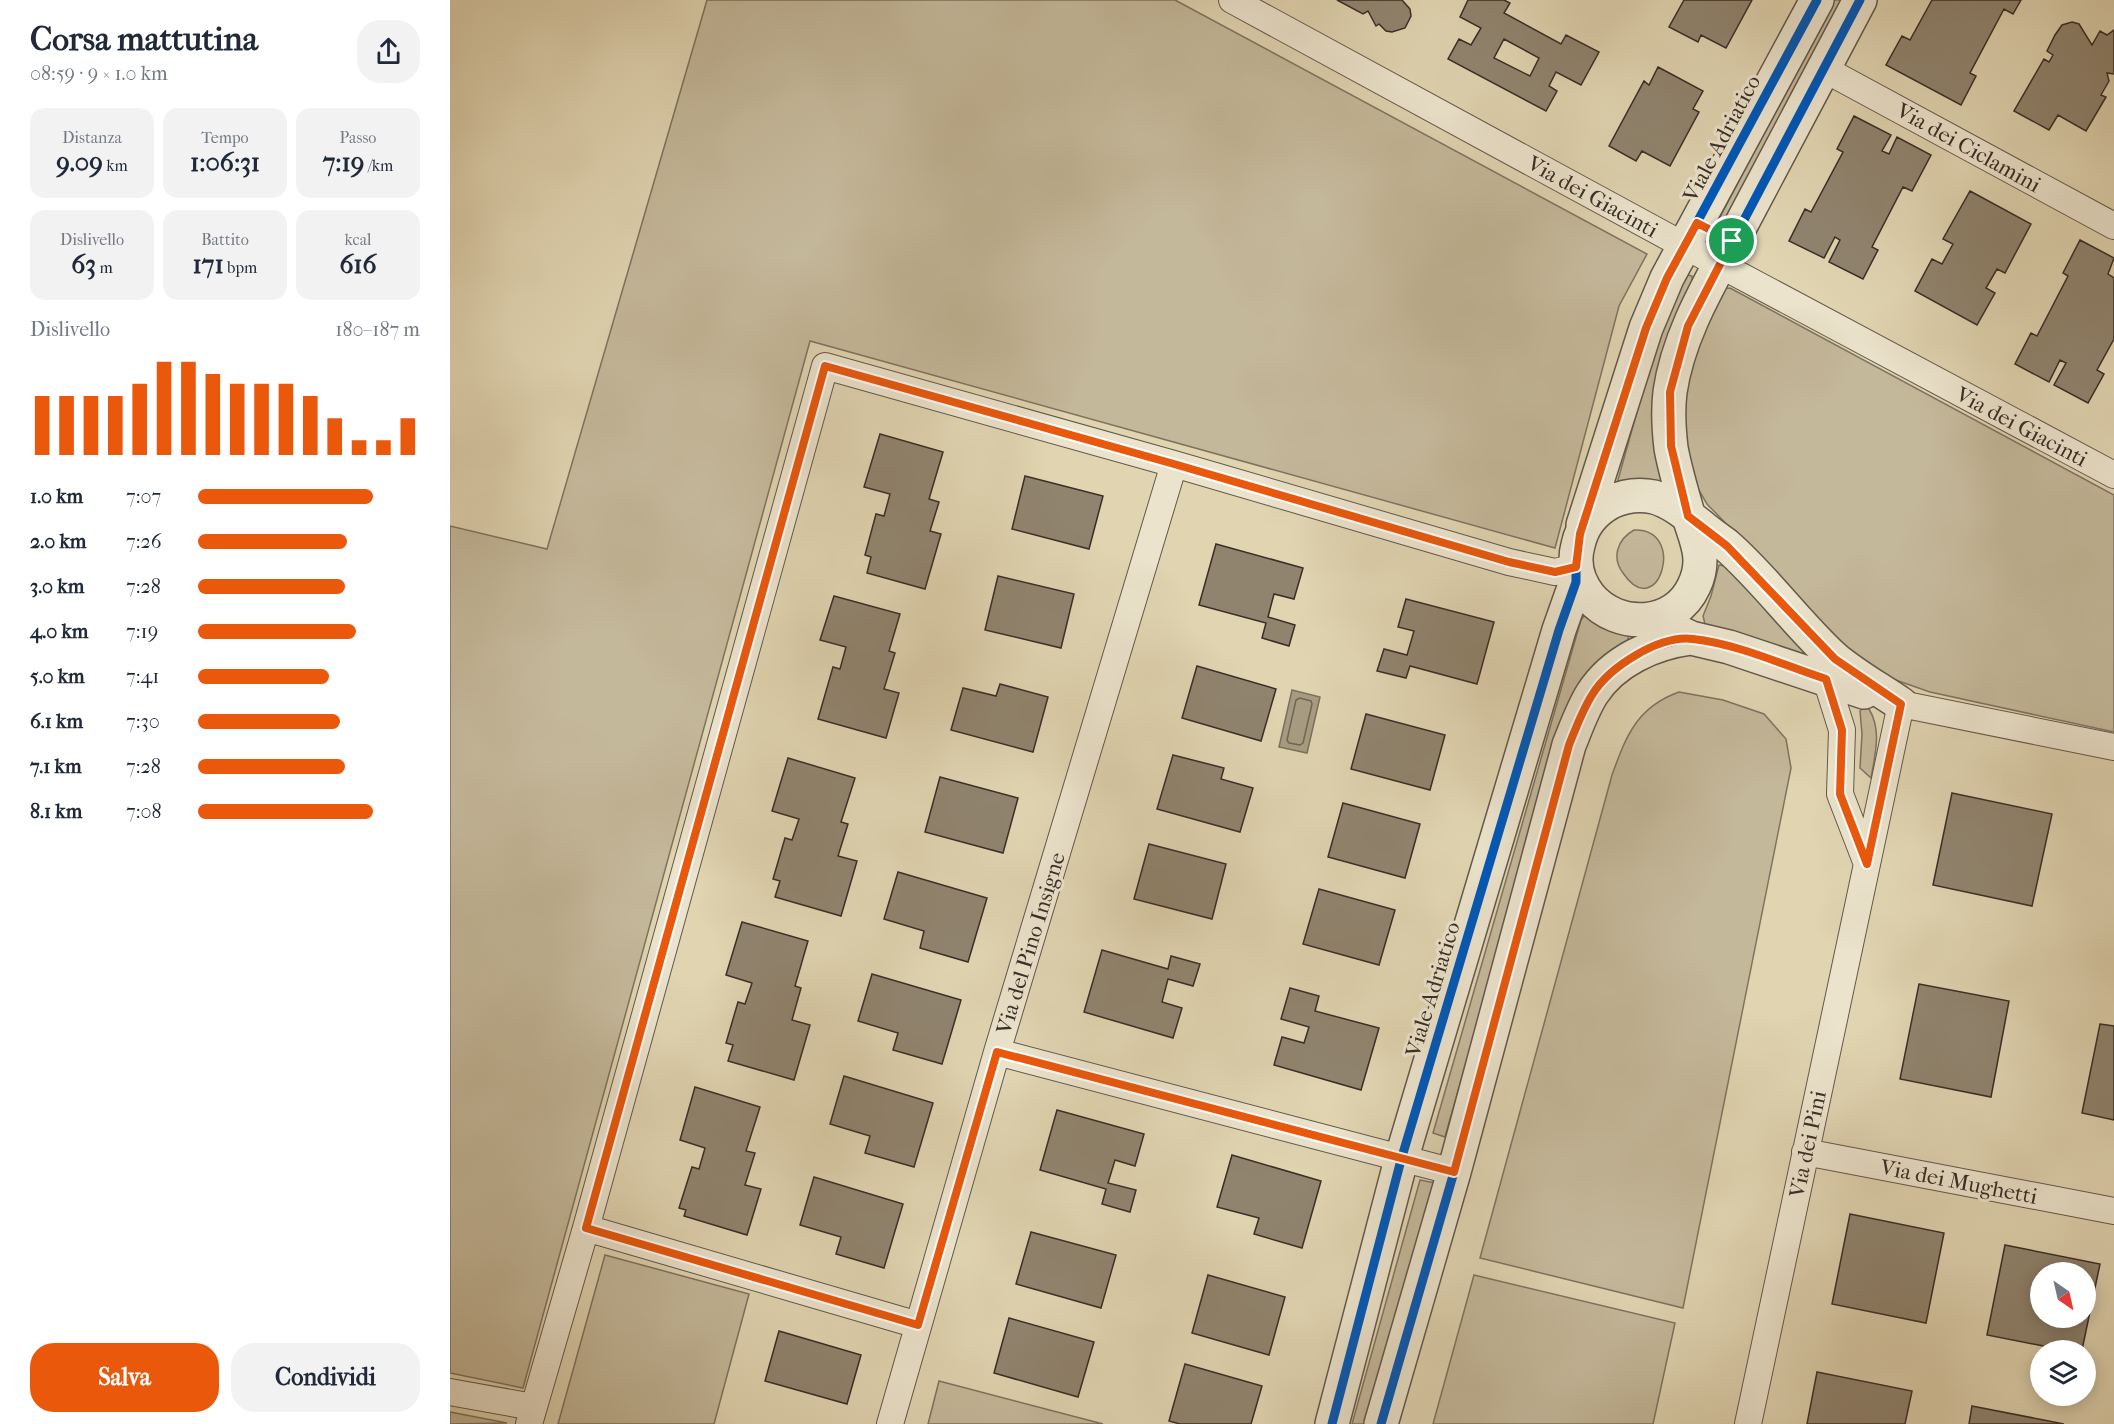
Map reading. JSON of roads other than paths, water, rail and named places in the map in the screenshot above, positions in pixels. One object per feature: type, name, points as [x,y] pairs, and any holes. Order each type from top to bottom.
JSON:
[{"type":"street","name":"Via dei Giacinti","points":[[1232,0],[1683,245],[2114,475]]},
{"type":"street","name":"Viale Adriatico","points":[[1580,534],[1646,328],[1667,278],[1817,0]]},
{"type":"street","points":[[1647,620],[1666,614],[1682,604],[1694,588],[1700,570],[1701,551],[1688,516],[1671,446],[1670,392],[1688,326],[1860,0]]},
{"type":"street","name":"Via dei Ciclamini","points":[[1824,69],[2114,226]]},
{"type":"street","points":[[450,1392],[531,1416],[586,1228],[825,366],[1174,464],[1509,562],[1555,572],[1576,567]]},
{"type":"street","name":"Via del Pino Insigne","points":[[890,1424],[997,1052],[1174,464]]},
{"type":"street","points":[[1901,704],[1835,659],[1727,546],[1688,516],[1655,498],[1637,495],[1619,499],[1603,507],[1590,519],[1580,534],[1576,567],[1580,580],[1590,597],[1604,610],[1621,618],[1647,620],[1691,638],[1729,647],[1901,704],[2114,747]]},
{"type":"street","name":"Viale Adriatico","points":[[1332,1424],[1401,1160],[1559,630],[1576,582],[1576,567]]},
{"type":"street","points":[[1381,1424],[1454,1172],[1569,745],[1582,713],[1604,678],[1630,658],[1653,646],[1691,638]]},
{"type":"street","points":[[1826,679],[1842,730],[1840,794],[1867,864]]},
{"type":"street","name":"Via dei Pini","points":[[1748,1424],[1901,704]]},
{"type":"street","points":[[997,1052],[1401,1160],[1454,1172]]},
{"type":"street","name":"Via dei Mughetti","points":[[1805,1152],[2114,1211]]},
{"type":"street","points":[[586,1228],[918,1325]]},
{"type":"water","points":[[1292,690],[1320,697],[1307,753],[1279,747]]}]
